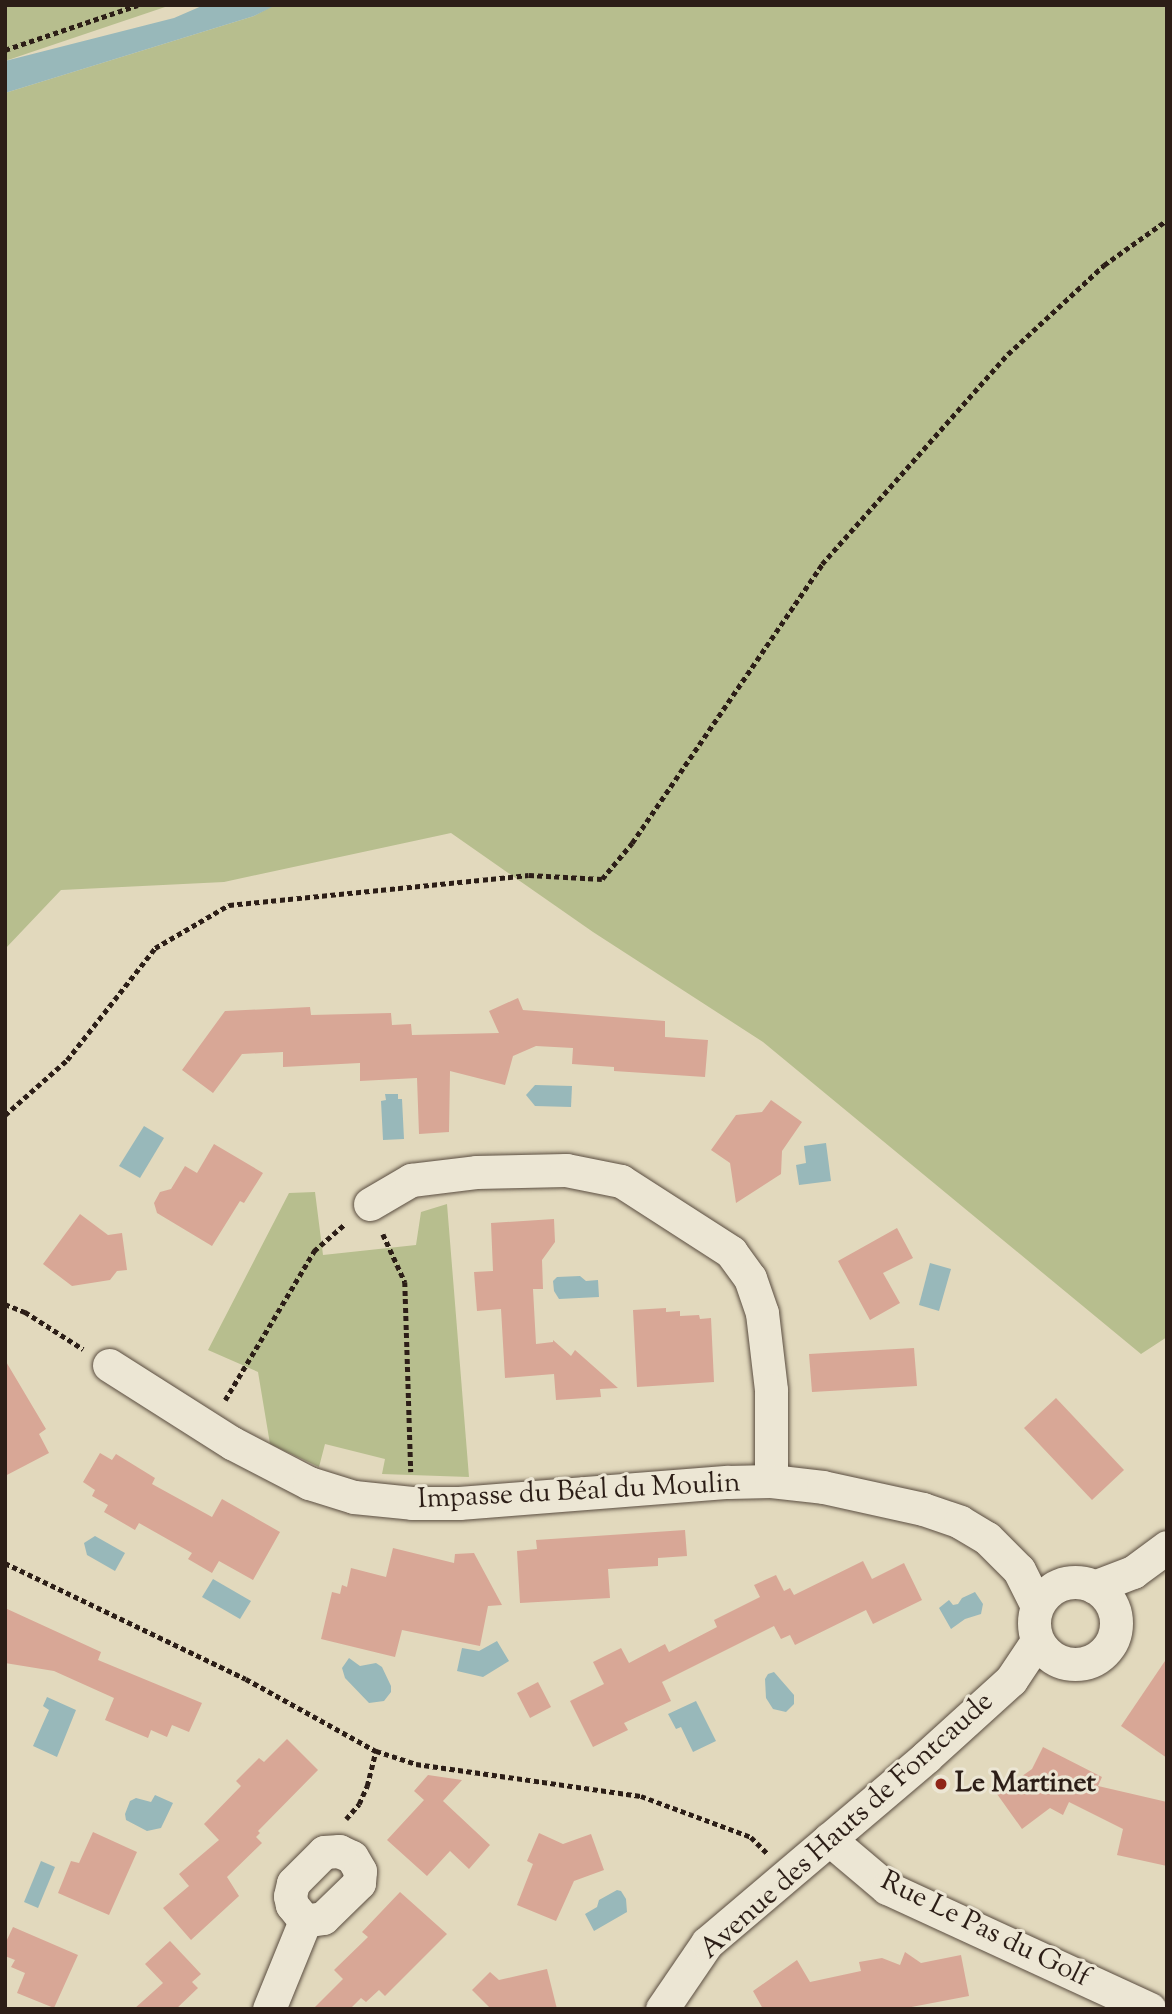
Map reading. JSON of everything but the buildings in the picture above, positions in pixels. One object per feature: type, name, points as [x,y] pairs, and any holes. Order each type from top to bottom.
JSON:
[{"type":"street","points":[[370,1204],[411,1180],[476,1172],[566,1170],[621,1181],[731,1252],[750,1278],[762,1313],[771,1390],[771,1481]]},
{"type":"street","name":"Impasse du Béal du Moulin","points":[[109,1365],[208,1428],[309,1483],[354,1497],[412,1503],[514,1501],[728,1482],[771,1481],[834,1490],[923,1509],[960,1522],[987,1538],[1046,1597]]},
{"type":"street","points":[[1104,1596],[1167,1547]]},
{"type":"street","points":[[1081,1582],[1104,1596],[1116,1632],[1103,1654],[1080,1664],[1046,1650],[1034,1618],[1046,1597],[1081,1582]]},
{"type":"street","name":"Avenue des Hauts de Fontcaude","points":[[662,2009],[708,1943],[926,1757],[1046,1650]]},
{"type":"street","name":"Rue Le Pas du Golf","points":[[829,1839],[887,1888],[1150,2009]]},
{"type":"street","points":[[339,1850],[352,1857],[359,1871],[359,1883],[323,1918],[305,1921],[292,1905],[290,1895],[293,1883],[324,1852],[339,1850]]},
{"type":"street","points":[[269,2009],[305,1921]]},
{"type":"path","points":[[5,50],[138,5]]},
{"type":"path","points":[[5,1115],[66,1060],[155,948],[229,905],[529,875],[602,879],[632,843],[822,564],[1008,354],[1104,265],[1167,220]]},
{"type":"path","points":[[208,1428],[314,1251],[370,1204],[405,1282],[412,1503]]},
{"type":"path","points":[[5,1304],[24,1312],[109,1365]]},
{"type":"path","points":[[5,1563],[246,1679],[376,1751],[416,1764],[641,1796],[751,1838],[790,1874]]},
{"type":"path","points":[[339,1850],[338,1828],[359,1804],[367,1786],[376,1751]]},
{"type":"green space","points":[[5,5],[171,5],[5,61]]},
{"type":"green space","points":[[274,5],[1167,5],[1167,1337],[1141,1354],[763,1042],[593,932],[451,833],[224,882],[61,890],[5,949],[5,93],[254,16]]},
{"type":"green space","points":[[315,1192],[323,1255],[416,1245],[421,1212],[447,1204],[469,1477],[382,1474],[385,1459],[325,1444],[319,1467],[270,1444],[258,1372],[208,1350],[289,1193]]},
{"type":"water","points":[[204,5],[276,5],[254,16],[5,93],[5,61],[174,18]]},
{"type":"water","points":[[535,1085],[572,1086],[571,1107],[535,1106],[526,1095]]},
{"type":"water","points":[[385,1094],[398,1094],[398,1099],[402,1099],[404,1139],[383,1140],[381,1101],[386,1100]]},
{"type":"water","points":[[144,1126],[164,1138],[140,1178],[119,1166]]},
{"type":"water","points":[[826,1143],[831,1181],[799,1185],[796,1165],[806,1163],[804,1146]]},
{"type":"water","points":[[930,1263],[951,1269],[939,1311],[919,1305]]},
{"type":"water","points":[[580,1276],[586,1281],[598,1280],[599,1297],[559,1299],[554,1291],[553,1281],[557,1277]]},
{"type":"water","points":[[95,1536],[125,1553],[115,1571],[87,1555],[84,1543]]},
{"type":"water","points":[[213,1579],[251,1601],[240,1619],[202,1597]]},
{"type":"water","points":[[975,1592],[983,1604],[981,1614],[965,1619],[951,1629],[939,1608],[949,1600],[953,1605],[958,1604],[962,1598]]},
{"type":"water","points":[[497,1641],[509,1661],[483,1677],[457,1671],[462,1648],[479,1651]]},
{"type":"water","points":[[349,1658],[360,1666],[376,1663],[382,1667],[391,1686],[391,1692],[384,1701],[369,1703],[345,1678],[342,1668]]},
{"type":"water","points":[[774,1672],[794,1695],[794,1704],[786,1712],[773,1709],[766,1698],[765,1679],[768,1674]]},
{"type":"water","points":[[47,1697],[76,1710],[57,1757],[33,1746],[49,1710],[43,1706]]},
{"type":"water","points":[[696,1701],[716,1741],[693,1752],[681,1727],[676,1729],[668,1714]]},
{"type":"water","points":[[155,1795],[173,1803],[161,1828],[147,1831],[126,1820],[125,1814],[130,1801],[136,1798],[151,1802]]},
{"type":"water","points":[[41,1861],[55,1867],[38,1908],[24,1902]]},
{"type":"water","points":[[617,1890],[621,1891],[626,1899],[627,1912],[594,1931],[585,1914],[597,1907],[599,1900]]},
{"type":"place","name":"Le Martinet","points":[[941,1784]]}]
